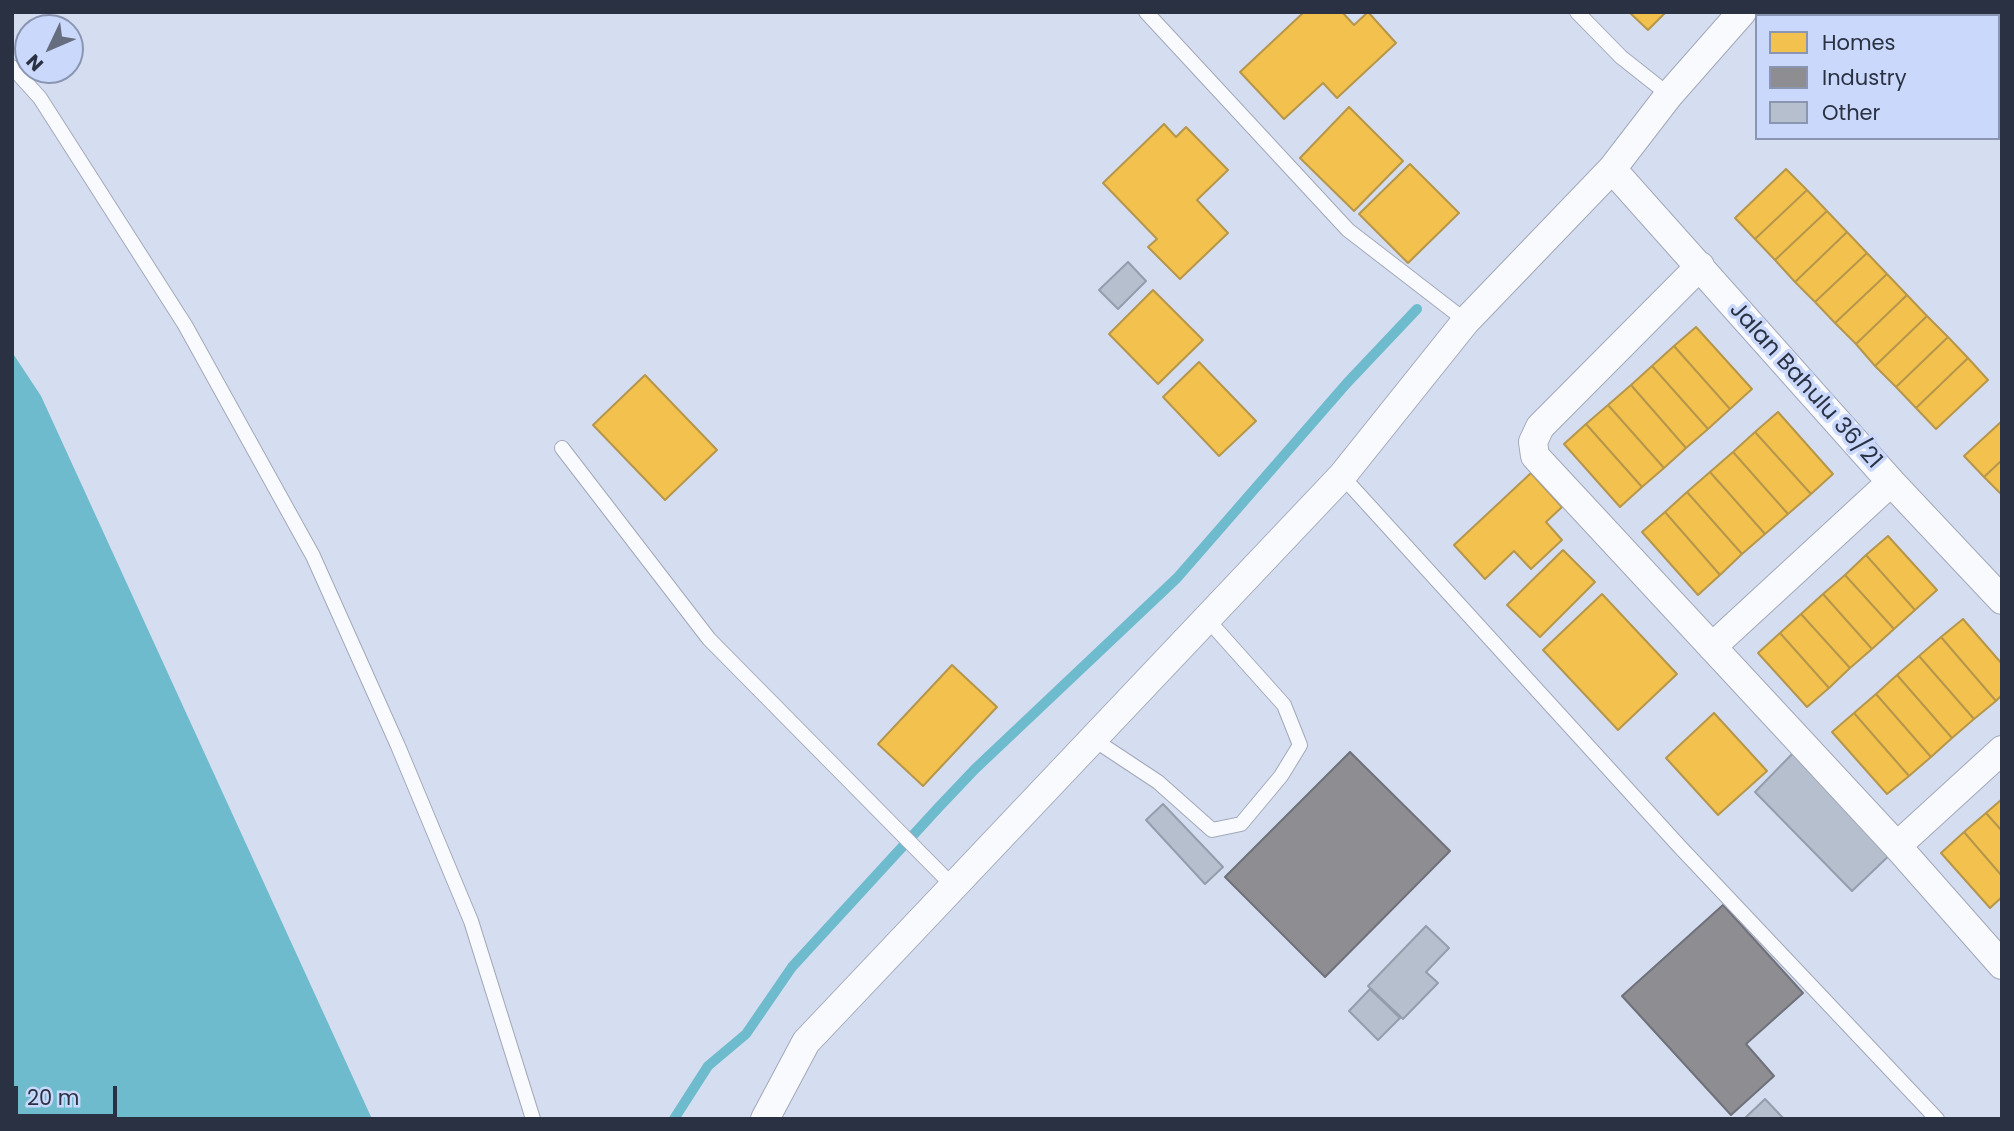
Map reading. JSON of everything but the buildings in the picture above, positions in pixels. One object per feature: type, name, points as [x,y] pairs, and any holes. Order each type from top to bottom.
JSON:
[{"type":"street","points":[[765,1119],[806,1042],[1342,476],[1466,321],[1612,169],[1660,88],[1742,12]]},
{"type":"street","name":"Jalan Bahulu 36/21","points":[[1612,169],[1891,482],[2002,600]]},
{"type":"street","points":[[1700,266],[1540,428],[1533,442],[1535,456],[1897,846],[2002,965]]},
{"type":"street","points":[[1712,647],[1891,482]]},
{"type":"street","points":[[1897,846],[2002,750]]},
{"type":"lane","points":[[1146,12],[1348,230],[1466,321]]},
{"type":"lane","points":[[1577,12],[1621,57],[1660,88]]},
{"type":"lane","points":[[12,67],[40,98],[185,324],[313,556],[398,746],[471,921],[533,1119]]},
{"type":"lane","points":[[562,448],[709,639],[953,886]]},
{"type":"lane","points":[[1342,476],[1680,847],[1937,1119]]},
{"type":"lane","points":[[1093,739],[1158,782],[1212,830],[1241,824],[1281,776],[1300,745],[1284,705],[1206,620]]},
{"type":"water","points":[[12,352],[41,396],[372,1119],[12,1119]]},
{"type":"waterway","points":[[674,1119],[708,1066],[746,1034],[792,967],[975,769],[1177,578],[1347,383],[1417,309]]}]
